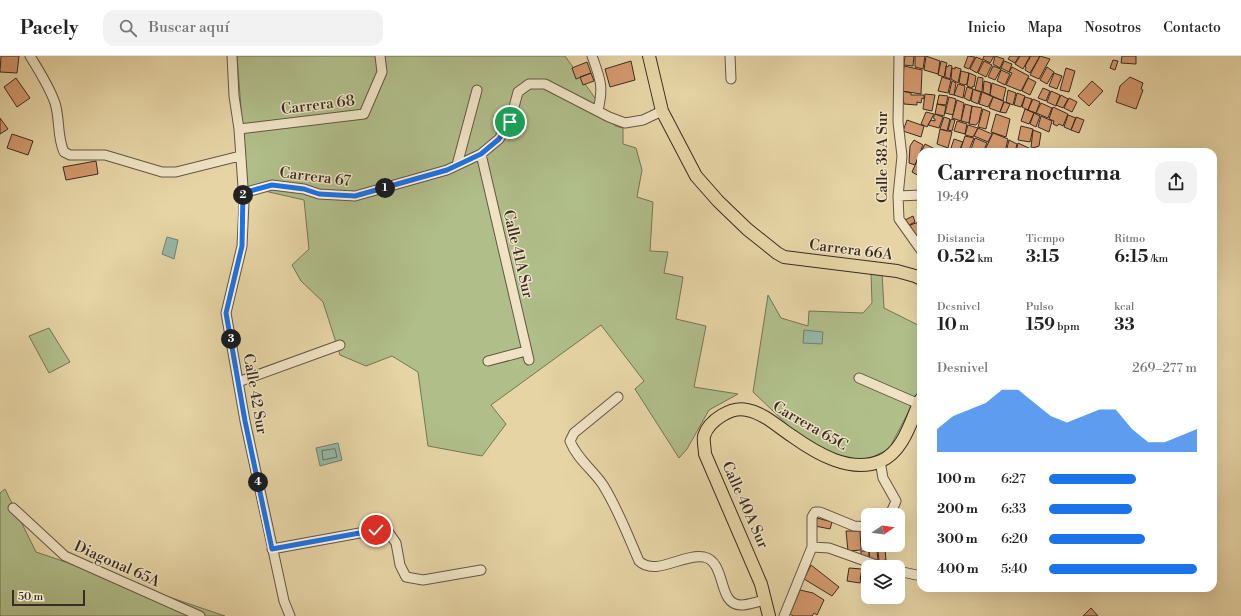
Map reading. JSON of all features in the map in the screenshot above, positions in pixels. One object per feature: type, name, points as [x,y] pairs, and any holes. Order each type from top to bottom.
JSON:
[{"type":"main road","name":"Carrera 66A","points":[[649,56],[662,111],[696,176],[747,230],[777,253],[798,260],[897,271],[917,277]]},
{"type":"main road","points":[[880,462],[894,452],[900,445],[917,408]]},
{"type":"main road","name":"Carrera 65C","points":[[725,413],[738,409],[748,410],[769,420],[792,436],[832,459],[850,466],[862,466],[880,462]]},
{"type":"main road","name":"Calle 40A Sur","points":[[725,413],[714,421],[704,436],[705,454],[717,484],[735,520],[761,584],[769,616]]},
{"type":"street","points":[[30,56],[45,80],[55,104],[58,132],[64,152],[70,155],[105,155],[162,172],[176,172],[240,156]]},
{"type":"street","name":"Calle 42 Sur","points":[[232,56],[234,96],[239,129],[243,193],[242,246],[226,313],[238,382],[272,549],[284,601],[290,616]]},
{"type":"street","name":"Carrera 68","points":[[239,129],[364,114],[382,72],[380,56]]},
{"type":"street","points":[[592,56],[598,73],[602,92],[598,110]]},
{"type":"street","points":[[730,56],[731,78]]},
{"type":"street","name":"Calle 38A Sur","points":[[899,56],[898,122],[902,156],[898,196],[899,219],[917,244]]},
{"type":"street","name":"Carrera 67","points":[[243,193],[272,185],[304,189],[319,194],[355,196],[447,170],[481,154],[499,139],[510,122],[518,92],[529,84],[546,84],[609,117],[625,123],[643,120],[662,111]]},
{"type":"street","points":[[457,165],[477,90]]},
{"type":"street","name":"Calle 41A Sur","points":[[481,154],[529,360]]},
{"type":"street","points":[[898,196],[917,195]]},
{"type":"street","points":[[238,382],[340,345]]},
{"type":"street","points":[[488,361],[526,351]]},
{"type":"street","points":[[859,378],[917,400]]},
{"type":"street","points":[[618,398],[574,433],[570,441],[574,450],[603,484],[613,502],[639,561],[645,566],[652,567],[692,557],[705,557],[715,564],[726,595],[732,602],[741,605],[766,600]]},
{"type":"street","points":[[880,462],[883,478],[896,501],[893,508]]},
{"type":"street","name":"Diagonal 65A","points":[[13,508],[65,556],[196,615]]},
{"type":"street","points":[[784,616],[812,548],[812,518],[815,512],[820,512],[854,526],[861,526]]},
{"type":"street","points":[[272,549],[376,530],[389,533],[396,543],[400,565],[406,577],[423,580],[481,570]]},
{"type":"street","points":[[812,548],[829,548],[862,560]]},
{"type":"street","points":[[905,573],[917,575]]},
{"type":"green space","points":[[237,56],[565,56],[615,126],[623,128],[623,144],[636,148],[642,170],[637,197],[653,202],[650,251],[668,252],[664,273],[683,277],[676,319],[706,326],[694,387],[738,394],[709,410],[687,449],[679,458],[635,389],[644,381],[601,325],[491,405],[506,424],[482,456],[428,446],[418,372],[392,356],[366,366],[340,355],[323,302],[301,281],[292,265],[309,249],[304,200],[247,187]]},
{"type":"green space","points":[[871,273],[882,273],[884,308],[917,324],[917,396],[889,449],[864,461],[831,455],[793,430],[753,392],[768,295],[781,318],[808,326],[809,311],[863,313],[872,303]]},
{"type":"green space","points":[[49,328],[70,362],[49,373],[29,336]]},
{"type":"green space","points":[[5,489],[36,552],[225,616],[0,616],[0,493]]},
{"type":"water","points":[[167,237],[178,240],[174,259],[162,254]]},
{"type":"water","points":[[804,330],[823,332],[822,344],[803,343]]},
{"type":"water","points":[[338,443],[342,460],[320,466],[316,448]]},
{"type":"building","points":[[1,56],[19,56],[17,73],[0,72]]},
{"type":"building","points":[[905,56],[914,56],[913,66],[904,65]]},
{"type":"building","points":[[915,56],[925,56],[923,69],[915,67]]},
{"type":"building","points":[[926,56],[940,61],[938,74],[924,70]]},
{"type":"building","points":[[968,56],[975,57],[969,69],[964,67]]},
{"type":"building","points":[[984,56],[994,56],[990,63],[983,59]]},
{"type":"building","points":[[995,56],[1004,59],[1000,68],[993,64]]},
{"type":"building","points":[[1010,56],[1019,56],[1015,63],[1008,59]]},
{"type":"building","points":[[1020,56],[1030,56],[1023,69],[1015,64]]},
{"type":"building","points":[[1031,56],[1040,56],[1030,73],[1025,70],[1025,66]]},
{"type":"building","points":[[1040,56],[1050,59],[1039,79],[1030,75]]},
{"type":"building","points":[[1122,56],[1136,56],[1136,64],[1121,63]]},
{"type":"building","points":[[976,57],[983,60],[977,73],[970,69]]},
{"type":"building","points":[[1113,60],[1118,61],[1115,70],[1110,68]]},
{"type":"building","points":[[631,61],[635,80],[610,87],[605,69]]},
{"type":"building","points":[[941,61],[947,63],[944,77],[938,75]]},
{"type":"building","points":[[984,61],[992,65],[986,77],[978,73]]},
{"type":"building","points":[[1004,61],[1012,64],[1009,72],[1001,68]]},
{"type":"building","points":[[587,62],[591,73],[576,79],[572,68]]},
{"type":"building","points":[[949,65],[952,66],[950,79],[945,77],[946,66],[948,67]]},
{"type":"building","points":[[904,66],[922,70],[921,94],[902,91]]},
{"type":"building","points":[[993,66],[1001,69],[995,80],[988,77]]},
{"type":"building","points":[[955,67],[961,69],[958,83],[951,79],[952,68],[955,69]]},
{"type":"building","points":[[1012,67],[1029,76],[1021,91],[1006,85],[1012,73],[1009,72]]},
{"type":"building","points":[[1047,67],[1054,72],[1047,84],[1040,80]]},
{"type":"building","points":[[1066,68],[1075,71],[1069,92],[1060,90]]},
{"type":"building","points":[[1001,70],[1010,74],[1005,85],[997,81]]},
{"type":"building","points":[[961,71],[969,73],[967,84],[964,85],[959,83]]},
{"type":"building","points":[[591,73],[594,81],[583,85],[580,77]]},
{"type":"building","points":[[969,73],[976,76],[974,87],[973,86],[972,88],[967,86]]},
{"type":"building","points":[[1054,73],[1062,76],[1057,89],[1049,86]]},
{"type":"building","points":[[942,77],[951,80],[948,93],[938,91]]},
{"type":"building","points":[[978,77],[983,78],[982,92],[975,90]]},
{"type":"building","points":[[1130,77],[1143,83],[1141,89],[1143,90],[1136,109],[1116,102],[1120,86]]},
{"type":"building","points":[[16,78],[30,98],[17,107],[4,87]]},
{"type":"building","points":[[1028,78],[1036,82],[1030,95],[1022,91]]},
{"type":"building","points":[[952,81],[956,83],[954,95],[949,94]]},
{"type":"building","points":[[984,81],[991,83],[990,95],[983,92]]},
{"type":"building","points":[[1092,81],[1103,91],[1089,106],[1078,96]]},
{"type":"building","points":[[992,83],[1006,88],[1003,101],[990,95]]},
{"type":"building","points":[[958,84],[965,86],[963,98],[954,95]]},
{"type":"building","points":[[967,87],[973,89],[970,101],[964,98]]},
{"type":"building","points":[[1043,88],[1050,91],[1046,101],[1038,98]]},
{"type":"building","points":[[973,89],[981,92],[978,104],[971,101]]},
{"type":"building","points":[[1008,90],[1016,93],[1013,105],[1006,102]]},
{"type":"building","points":[[902,91],[911,93],[911,95],[924,95],[924,99],[922,98],[921,103],[917,102],[917,105],[904,104]]},
{"type":"building","points":[[1051,91],[1060,95],[1056,106],[1047,102]]},
{"type":"building","points":[[982,92],[993,97],[988,107],[979,104]]},
{"type":"building","points":[[1017,93],[1025,96],[1021,107],[1014,105]]},
{"type":"building","points":[[925,94],[935,95],[932,111],[923,109]]},
{"type":"building","points":[[939,95],[948,96],[946,105],[937,104]]},
{"type":"building","points":[[1061,95],[1068,99],[1063,108],[1056,105]]},
{"type":"building","points":[[949,97],[956,99],[953,115],[945,113]]},
{"type":"building","points":[[993,97],[1004,101],[1000,112],[989,108]]},
{"type":"building","points":[[1025,97],[1032,99],[1028,110],[1022,107]]},
{"type":"building","points":[[1069,98],[1077,102],[1072,112],[1064,108]]},
{"type":"building","points":[[1033,99],[1040,102],[1036,113],[1028,110]]},
{"type":"building","points":[[957,100],[964,103],[961,121],[952,118]]},
{"type":"building","points":[[1004,102],[1010,104],[1006,113],[1000,112]]},
{"type":"building","points":[[1041,103],[1052,108],[1048,118],[1036,113]]},
{"type":"building","points":[[937,104],[946,106],[944,116],[935,114]]},
{"type":"building","points":[[965,104],[972,106],[969,123],[961,121]]},
{"type":"building","points":[[972,106],[982,108],[979,121],[976,125],[969,124]]},
{"type":"building","points":[[1053,107],[1068,114],[1063,126],[1053,124],[1054,121],[1049,119]]},
{"type":"building","points":[[983,109],[990,112],[986,129],[978,127]]},
{"type":"building","points":[[1025,109],[1034,113],[1029,124],[1021,121]]},
{"type":"building","points":[[926,112],[934,114],[927,127],[921,124]]},
{"type":"building","points":[[1034,113],[1040,116],[1036,127],[1030,124]]},
{"type":"building","points":[[935,114],[943,117],[939,128],[928,125],[931,120],[935,121],[933,118]]},
{"type":"building","points":[[996,114],[1010,119],[1006,137],[991,132]]},
{"type":"building","points":[[1068,115],[1076,118],[1071,130],[1064,127]]},
{"type":"building","points":[[1041,116],[1052,121],[1049,132],[1038,127]]},
{"type":"building","points":[[944,117],[950,119],[947,131],[940,129]]},
{"type":"building","points":[[1076,117],[1084,120],[1079,133],[1071,130]]},
{"type":"building","points":[[0,118],[8,129],[0,134]]},
{"type":"building","points":[[951,119],[955,120],[952,131],[948,130]]},
{"type":"building","points":[[907,120],[924,126],[921,137],[903,131]]},
{"type":"building","points":[[957,121],[967,124],[965,134],[954,131]]},
{"type":"building","points":[[968,125],[978,128],[973,137],[965,135]]},
{"type":"building","points":[[1021,126],[1033,129],[1030,142],[1018,140]]},
{"type":"building","points":[[978,128],[992,134],[988,142],[974,136]]},
{"type":"building","points":[[940,129],[952,132],[948,148],[937,144]]},
{"type":"building","points":[[1033,130],[1041,133],[1039,146],[1033,148],[1031,147]]},
{"type":"building","points":[[993,133],[1008,139],[1006,148],[986,148]]},
{"type":"building","points":[[12,134],[33,141],[28,155],[7,148]]},
{"type":"building","points":[[965,136],[974,138],[970,148],[961,148]]},
{"type":"building","points":[[975,138],[987,143],[985,148],[971,148]]},
{"type":"building","points":[[954,139],[963,142],[960,148],[951,148]]},
{"type":"building","points":[[914,140],[923,145],[922,148],[917,148],[917,160],[915,165],[909,163],[910,146]]},
{"type":"building","points":[[1009,140],[1017,144],[1016,148],[1007,148]]},
{"type":"building","points":[[1018,143],[1029,148],[1017,148]]},
{"type":"building","points":[[925,144],[933,148],[923,148]]},
{"type":"building","points":[[96,161],[98,174],[66,180],[63,167]]},
{"type":"building","points":[[917,161],[917,175],[912,172]]},
{"type":"building","points":[[913,216],[915,222],[907,226],[905,220]]},
{"type":"building","points":[[917,223],[917,235],[915,236],[910,225]]},
{"type":"building","points":[[817,518],[832,522],[830,529],[815,526]]},
{"type":"building","points":[[846,531],[860,531],[861,550],[848,551]]},
{"type":"building","points":[[861,552],[869,552],[869,560],[861,560]]},
{"type":"building","points":[[869,552],[877,552],[878,560],[870,560]]},
{"type":"building","points":[[878,552],[885,552],[886,560],[879,560]]},
{"type":"building","points":[[811,565],[839,587],[832,596],[804,579]]},
{"type":"building","points":[[849,568],[861,569],[860,583],[847,581]]},
{"type":"building","points":[[800,590],[813,593],[824,600],[817,615],[814,613],[812,616],[793,616],[790,614]]},
{"type":"building","points":[[1091,608],[1098,616],[1083,616]]},
{"type":"route","points":[[376,530],[272,549],[245,421],[226,313],[242,246],[243,193],[272,185],[304,189],[319,194],[355,196],[447,170],[481,154],[499,139],[510,122]]}]
